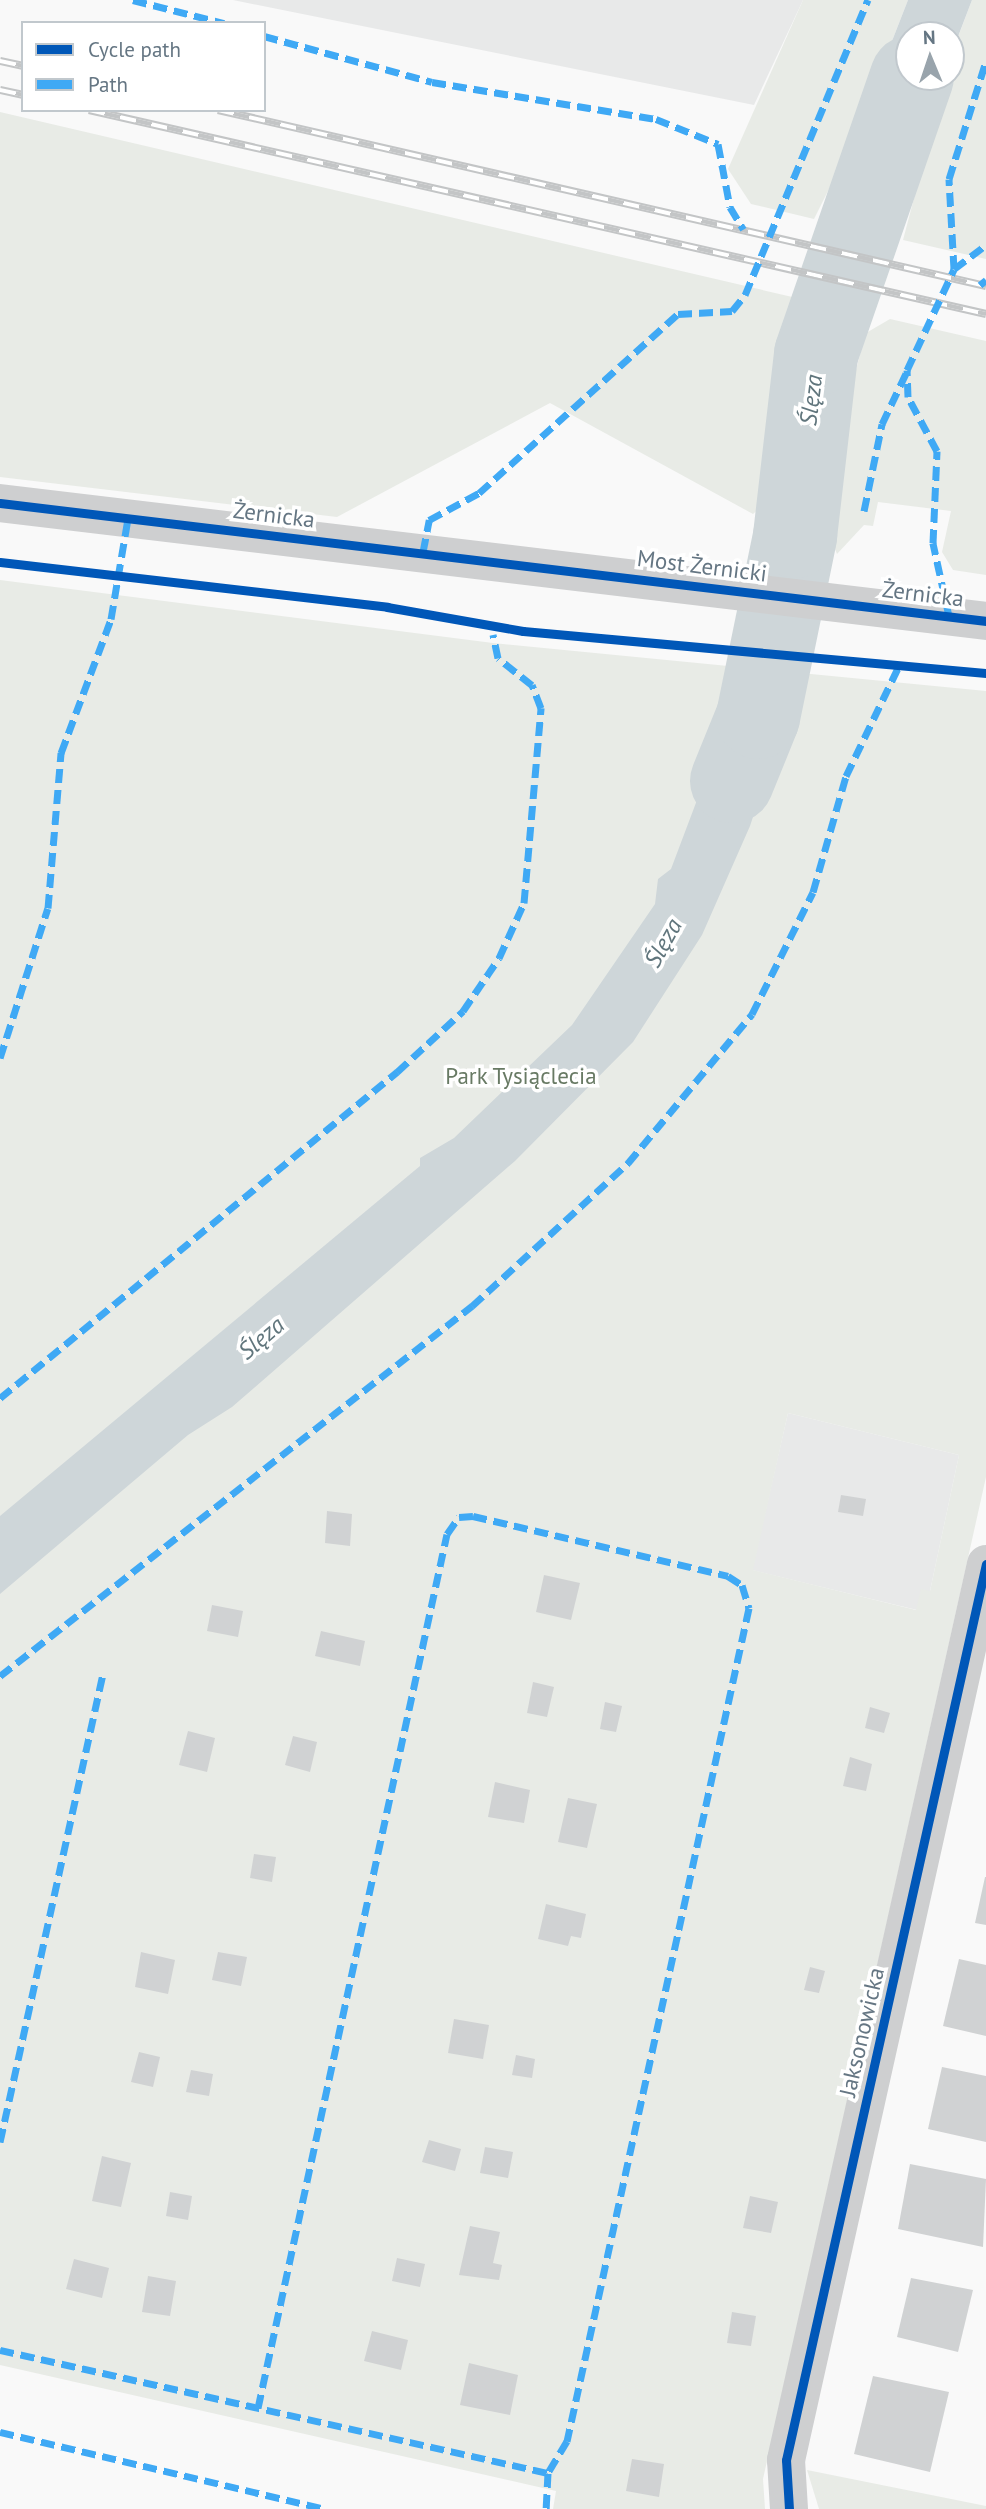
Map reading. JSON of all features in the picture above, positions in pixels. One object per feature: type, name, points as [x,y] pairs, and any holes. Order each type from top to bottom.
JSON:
[{"type":"street","name":"Żernicka","points":[[0,503],[544,566]]},
{"type":"street","name":"Most Żernicki","points":[[544,566],[855,605]]},
{"type":"street","name":"Żernicka","points":[[855,605],[986,621]]},
{"type":"street","name":"Jaksonowicka","points":[[789,2509],[786,2460],[986,1564]]},
{"type":"shaded area","points":[[233,0],[803,0],[754,105]]},
{"type":"shaded area","points":[[788,1413],[959,1455],[930,1591],[917,1610],[752,1570]]},
{"type":"green space","points":[[803,0],[908,0],[900,21],[895,21],[895,33],[853,141],[814,219],[751,204],[728,169]]},
{"type":"green space","points":[[972,0],[986,0],[986,259],[903,240],[942,91],[965,91],[964,21]]},
{"type":"green space","points":[[0,112],[801,299],[762,506],[753,514],[550,403],[337,517],[0,477]]},
{"type":"green space","points":[[890,319],[986,341],[986,575],[953,570],[942,552],[951,511],[878,502],[873,526],[864,525],[837,554],[829,534],[829,478],[851,414],[850,391],[866,333]]},
{"type":"green space","name":"Park Tysiąclecia","points":[[0,580],[493,643],[986,691],[986,1477],[763,2479],[765,2509],[553,2509],[556,2491],[0,2365]],"holes":[[[788,1413],[959,1455],[930,1591],[921,1589],[916,1610],[753,1570]]]},
{"type":"green space","points":[[807,2470],[986,2506],[986,2509],[819,2509]]},
{"type":"water","points":[[908,0],[972,0],[964,21],[900,21]]},
{"type":"water","points":[[895,33],[895,91],[942,91],[924,165],[853,141]]},
{"type":"water","points":[[745,668],[800,674],[750,826],[702,935],[633,1042],[515,1161],[232,1407],[188,1435],[0,1594],[0,1516],[420,1166],[420,1158],[454,1138],[572,1025],[655,904],[658,879],[671,869],[711,763],[730,700],[724,687]]},
{"type":"pier","points":[[745,664],[800,670],[803,674],[741,667]]},
{"type":"building","points":[[841,1495],[866,1499],[863,1516],[838,1512]]},
{"type":"building","points":[[327,1511],[352,1514],[350,1546],[325,1543]]},
{"type":"building","points":[[544,1575],[580,1583],[571,1620],[536,1612]]},
{"type":"building","points":[[212,1605],[243,1611],[238,1637],[207,1631]]},
{"type":"building","points":[[321,1631],[365,1641],[360,1666],[315,1656]]},
{"type":"building","points":[[533,1682],[554,1687],[547,1717],[527,1713]]},
{"type":"building","points":[[605,1702],[622,1706],[616,1732],[600,1729]]},
{"type":"building","points":[[870,1707],[890,1713],[884,1733],[865,1728]]},
{"type":"building","points":[[188,1731],[215,1738],[207,1772],[179,1765]]},
{"type":"building","points":[[293,1736],[317,1742],[310,1772],[285,1765]]},
{"type":"building","points":[[850,1757],[872,1764],[866,1791],[843,1786]]},
{"type":"building","points":[[495,1782],[530,1790],[524,1823],[488,1817]]},
{"type":"building","points":[[568,1798],[597,1804],[587,1848],[558,1842]]},
{"type":"building","points":[[254,1854],[276,1857],[272,1882],[250,1878]]},
{"type":"building","points":[[986,1877],[986,1925],[975,1923]]},
{"type":"building","points":[[546,1904],[586,1914],[581,1938],[571,1936],[568,1946],[538,1939]]},
{"type":"building","points":[[141,1952],[175,1960],[168,1994],[135,1987]]},
{"type":"building","points":[[218,1952],[247,1957],[241,1986],[212,1980]]},
{"type":"building","points":[[959,1959],[986,1965],[986,2036],[943,2026]]},
{"type":"building","points":[[810,1967],[825,1971],[819,1993],[804,1990]]},
{"type":"building","points":[[454,2019],[489,2025],[483,2059],[448,2053]]},
{"type":"building","points":[[139,2052],[160,2057],[153,2087],[131,2082]]},
{"type":"building","points":[[516,2055],[535,2059],[532,2078],[512,2075]]},
{"type":"building","points":[[942,2067],[986,2076],[986,2142],[928,2129]]},
{"type":"building","points":[[191,2070],[213,2074],[209,2096],[186,2092]]},
{"type":"building","points":[[429,2140],[461,2149],[455,2171],[422,2162]]},
{"type":"building","points":[[485,2147],[513,2152],[508,2178],[480,2173]]},
{"type":"building","points":[[102,2156],[131,2163],[121,2207],[92,2201]]},
{"type":"building","points":[[910,2164],[986,2179],[983,2247],[898,2229]]},
{"type":"building","points":[[170,2192],[192,2196],[188,2220],[166,2216]]},
{"type":"building","points":[[750,2196],[778,2202],[771,2233],[743,2228]]},
{"type":"building","points":[[470,2226],[500,2232],[493,2263],[502,2265],[499,2280],[459,2275]]},
{"type":"building","points":[[397,2258],[425,2264],[420,2287],[392,2281]]},
{"type":"building","points":[[74,2259],[109,2268],[102,2298],[66,2289]]},
{"type":"building","points":[[148,2276],[176,2281],[170,2316],[142,2312]]},
{"type":"building","points":[[911,2278],[973,2290],[958,2352],[897,2337]]},
{"type":"building","points":[[732,2312],[756,2316],[751,2346],[727,2343]]},
{"type":"building","points":[[372,2331],[408,2340],[401,2370],[364,2361]]},
{"type":"building","points":[[469,2363],[518,2375],[510,2415],[460,2405]]},
{"type":"building","points":[[873,2376],[949,2392],[930,2472],[854,2454]]},
{"type":"building","points":[[632,2459],[664,2464],[659,2497],[626,2491]]},
{"type":"waterway","name":"Ślęza","points":[[732,781],[758,717],[795,536],[816,354],[907,91]]},
{"type":"railway","points":[[0,61],[21,66]]},
{"type":"railway","points":[[0,90],[21,95]]},
{"type":"railway","points":[[98,112],[986,314]]},
{"type":"railway","points":[[227,112],[986,286]]},
{"type":"marked path","points":[[133,0],[216,21]]},
{"type":"marked path","points":[[423,552],[429,520],[479,493],[678,314],[732,311],[745,295],[868,0]]},
{"type":"marked path","points":[[266,37],[432,82],[656,119],[718,144],[730,207],[743,229]]},
{"type":"marked path","points":[[954,269],[949,179],[986,61]]},
{"type":"marked path","points":[[949,616],[933,543],[937,451],[908,397],[907,370],[954,269],[986,245]]},
{"type":"marked path","points":[[980,285],[986,280]]},
{"type":"marked path","points":[[864,511],[882,424],[907,371]]},
{"type":"marked path","points":[[0,1058],[48,908],[61,753],[111,619],[128,518]]},
{"type":"marked path","points":[[0,1398],[397,1072],[463,1011],[499,958],[524,903],[541,708],[532,685],[498,658],[493,635]]},
{"type":"marked path","points":[[0,1676],[472,1306],[628,1163],[752,1014],[813,892],[846,776],[898,668]]},
{"type":"marked path","points":[[258,2408],[447,1534],[459,1517],[473,1516],[728,1576],[742,1585],[749,1608],[567,2441],[548,2473]]},
{"type":"marked path","points":[[0,2142],[103,1675]]},
{"type":"marked path","points":[[0,2350],[548,2473],[546,2509]]},
{"type":"marked path","points":[[0,2432],[326,2509]]},
{"type":"cycle path","points":[[0,503],[986,621]]},
{"type":"cycle path","points":[[0,562],[387,607],[523,631],[986,673]]},
{"type":"cycle path","points":[[789,2509],[786,2460],[986,1564]]}]
